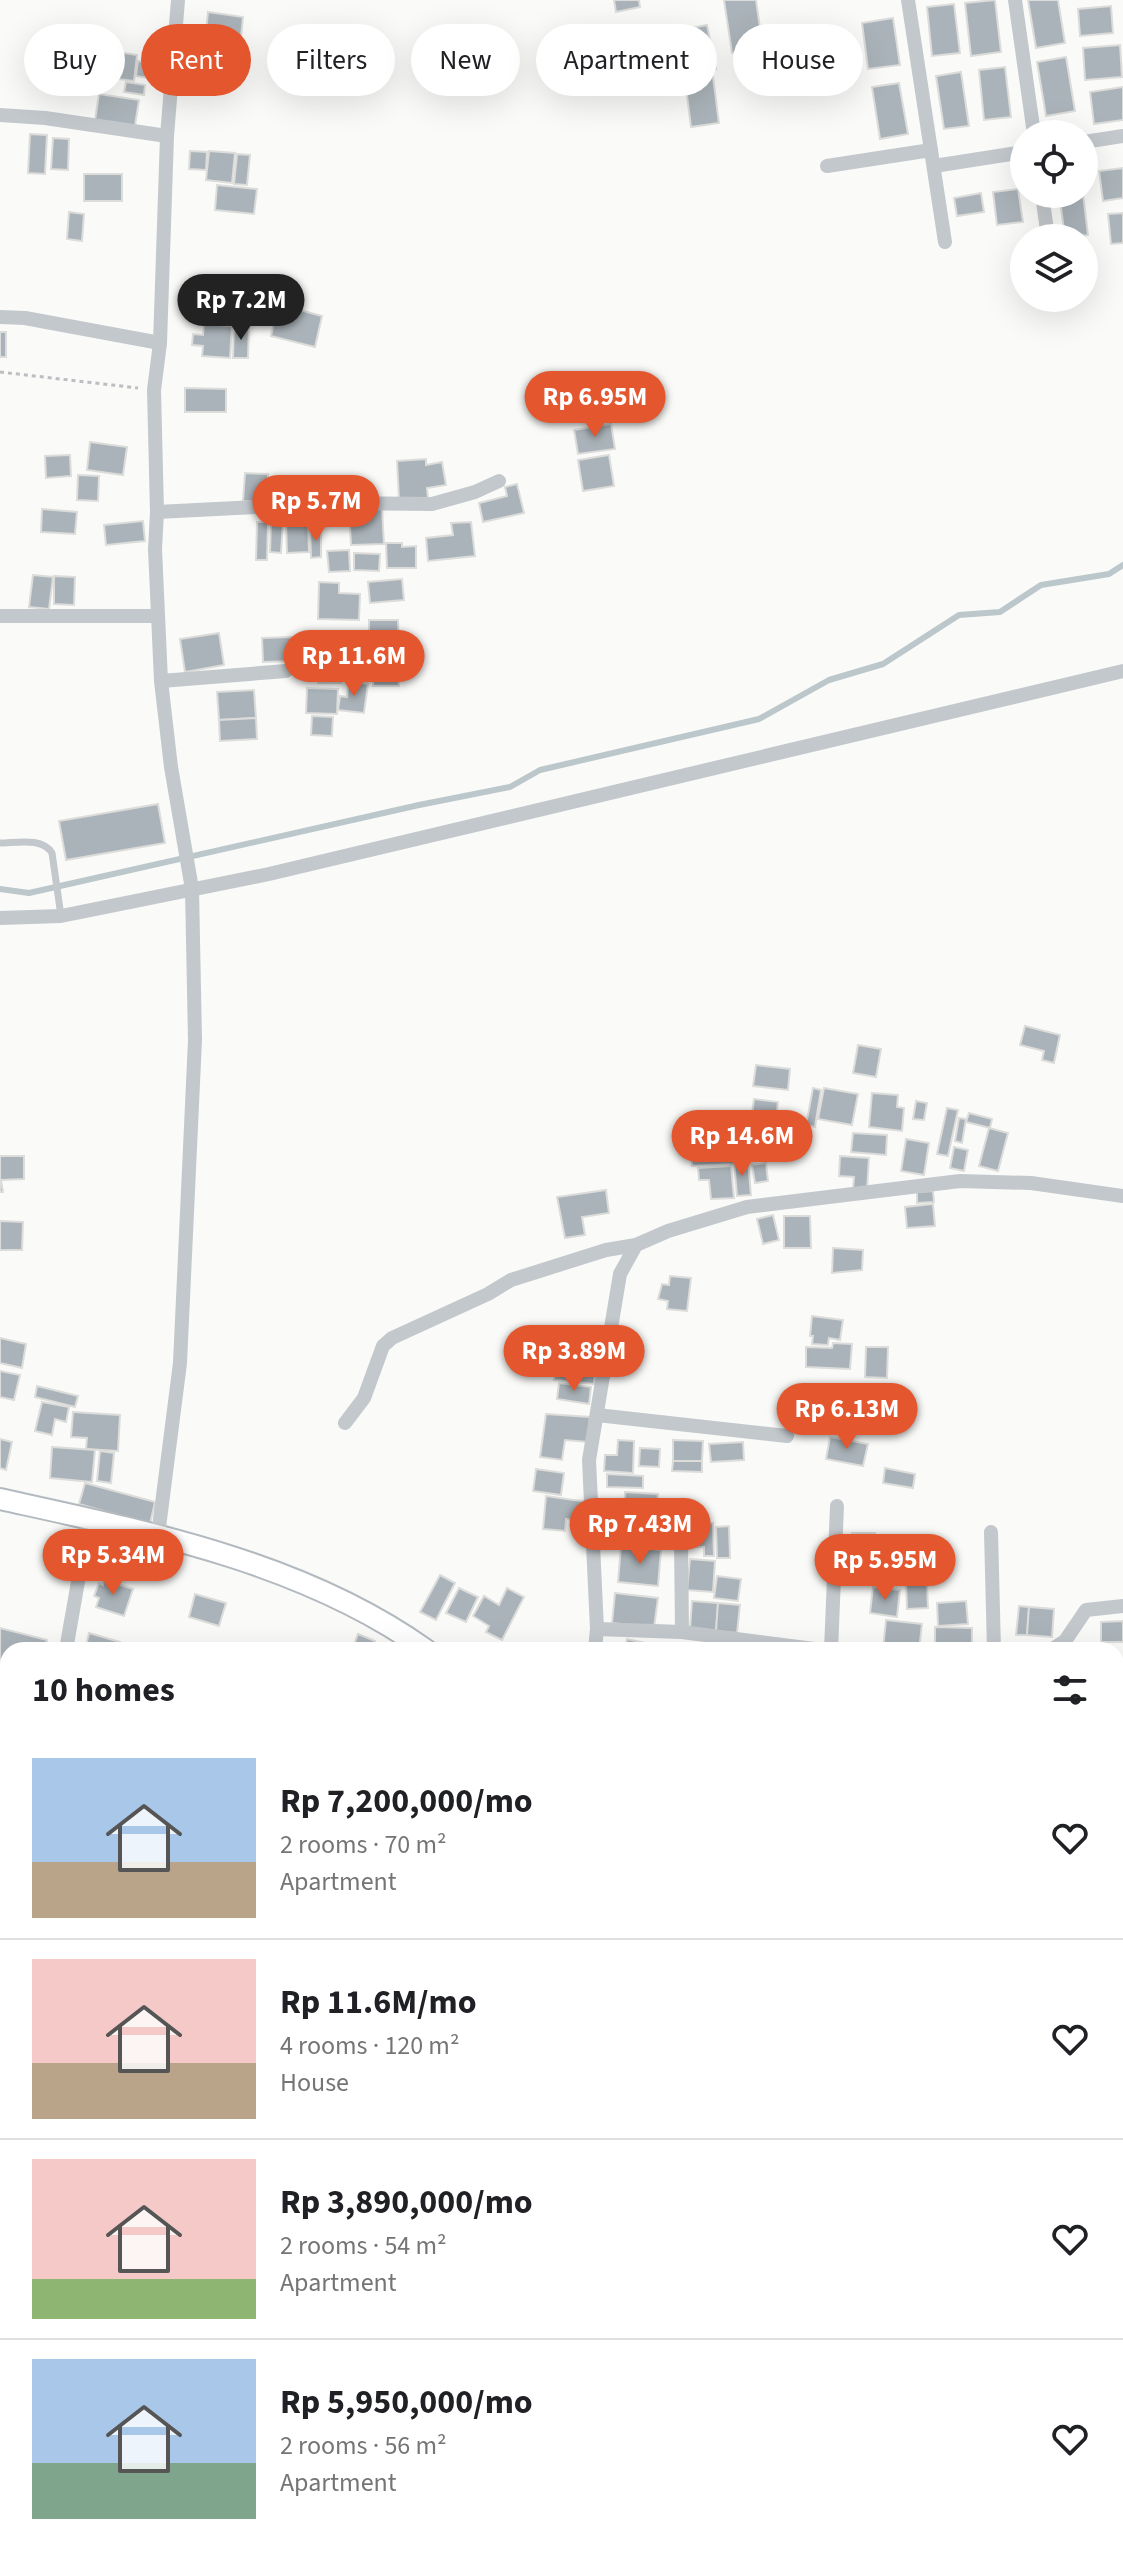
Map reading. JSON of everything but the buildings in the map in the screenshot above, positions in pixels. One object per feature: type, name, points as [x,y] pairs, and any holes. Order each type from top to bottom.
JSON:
[{"type":"main road","points":[[0,1499],[158,1535],[334,1595],[384,1621],[414,1642]]},
{"type":"street","points":[[158,1535],[180,1363],[195,1040],[192,889],[171,767],[157,616],[154,390],[160,343],[167,136],[178,0]]},
{"type":"street","points":[[908,0],[945,242]]},
{"type":"street","points":[[1015,0],[1032,120]]},
{"type":"street","points":[[0,115],[45,118],[167,136]]},
{"type":"street","points":[[1098,140],[1123,136]]},
{"type":"street","points":[[827,166],[931,150]]},
{"type":"street","points":[[934,166],[1010,154]]},
{"type":"street","points":[[0,317],[25,318],[160,343]]},
{"type":"street","points":[[157,512],[337,503],[432,504],[475,492],[499,481]]},
{"type":"street","points":[[0,616],[157,616]]},
{"type":"street","points":[[161,681],[286,671]]},
{"type":"street","points":[[0,918],[192,889],[300,867],[1123,671]]},
{"type":"street","points":[[345,1423],[364,1398],[383,1346],[392,1338],[488,1294],[511,1280],[606,1250],[636,1245],[668,1231],[747,1207],[960,1181],[1031,1183],[1123,1196]]},
{"type":"street","points":[[596,1642],[594,1521],[589,1460],[620,1274],[636,1245]]},
{"type":"street","points":[[597,1415],[787,1436]]},
{"type":"street","points":[[831,1642],[837,1506]]},
{"type":"street","points":[[67,1642],[89,1519]]},
{"type":"street","points":[[594,1521],[673,1523],[679,1529],[682,1632]]},
{"type":"street","points":[[991,1532],[994,1642]]},
{"type":"street","points":[[1063,1642],[1086,1610],[1123,1606]]},
{"type":"street","points":[[597,1629],[682,1632],[760,1642]]},
{"type":"lane","points":[[0,843],[40,843],[48,847],[52,853],[60,910]]},
{"type":"path","points":[[0,372],[154,390]]},
{"type":"waterway","points":[[0,889],[29,893],[510,787],[540,770],[759,719],[829,680],[883,664],[959,615],[1000,612],[1041,585],[1109,574],[1123,565]]}]
